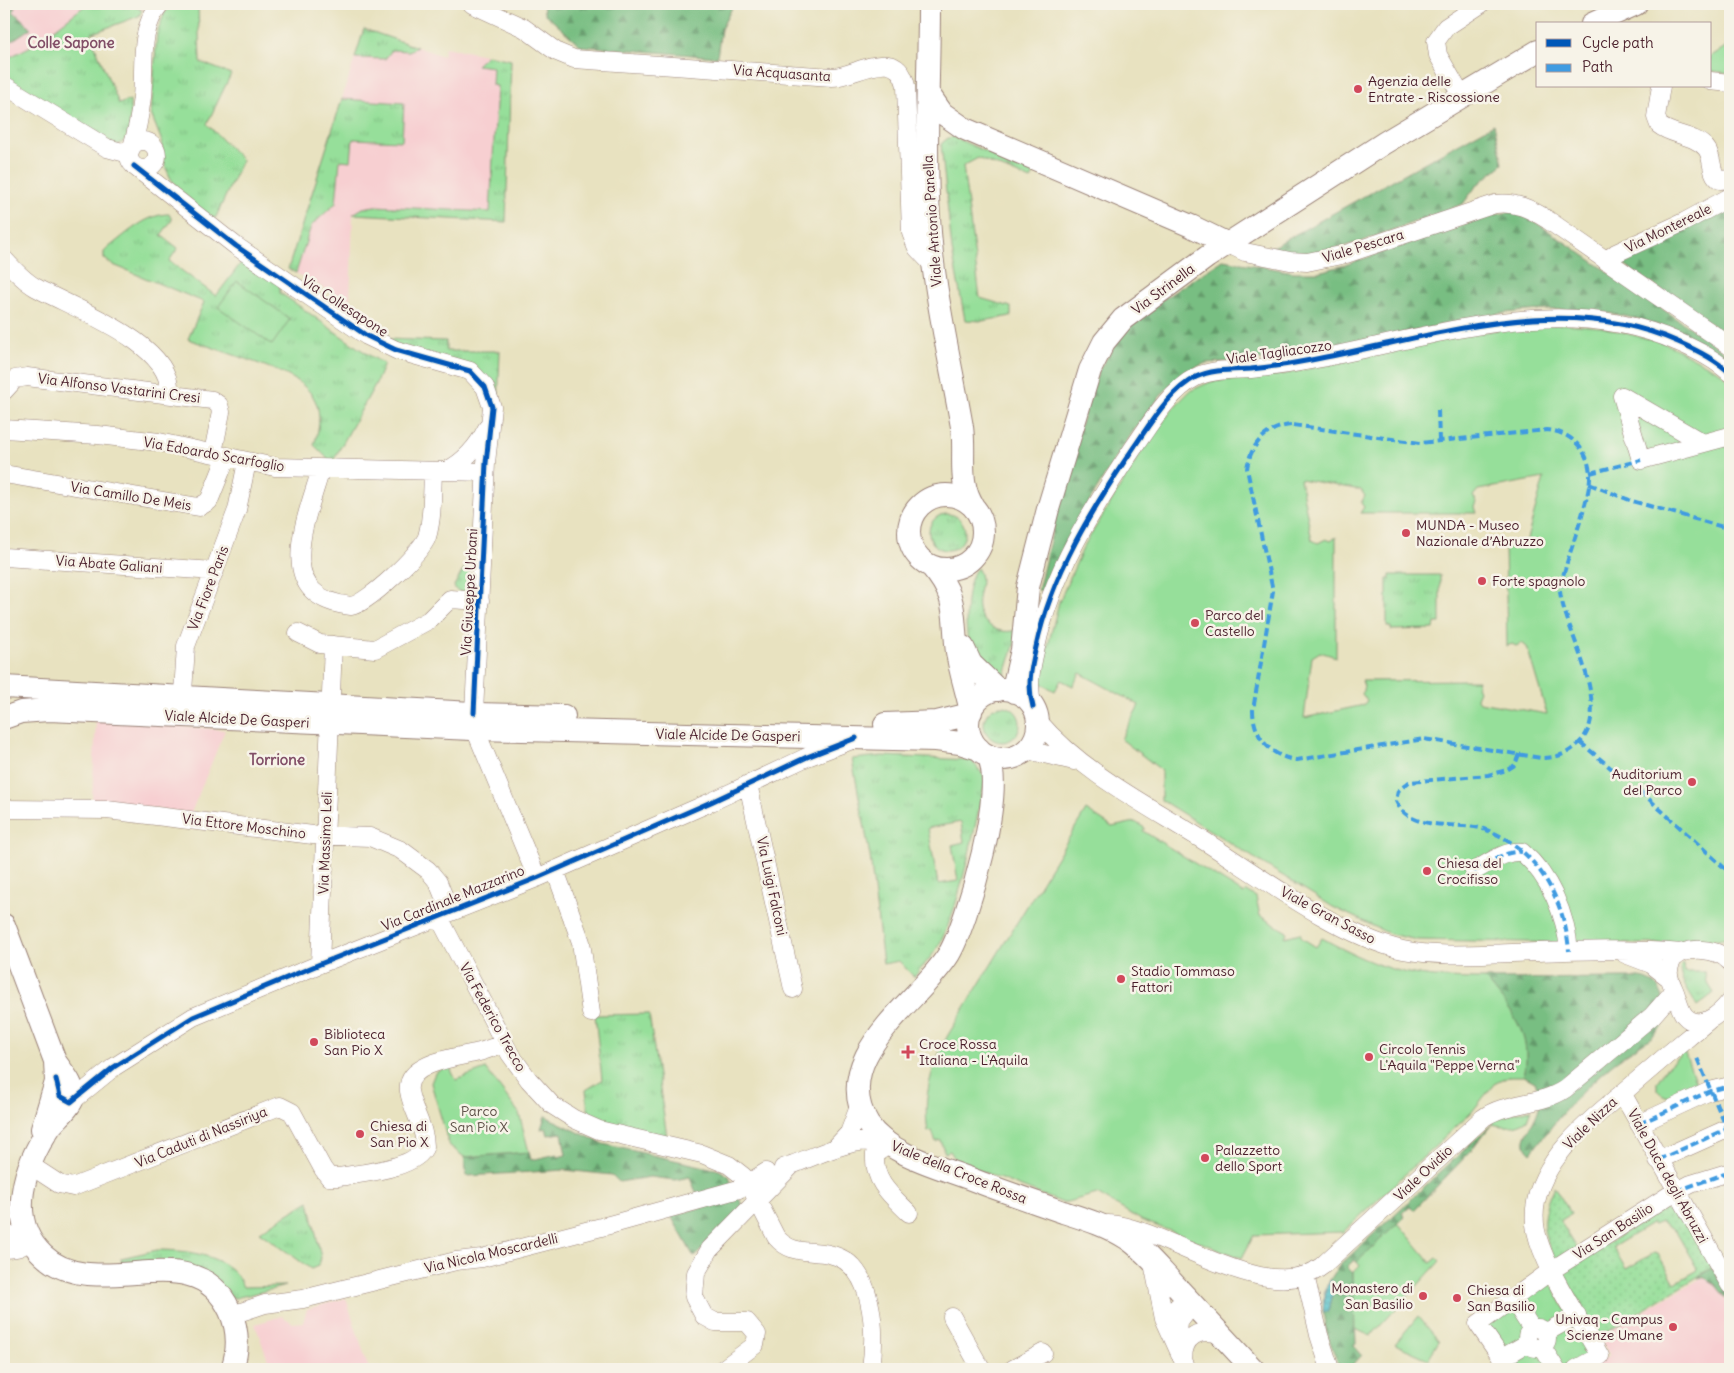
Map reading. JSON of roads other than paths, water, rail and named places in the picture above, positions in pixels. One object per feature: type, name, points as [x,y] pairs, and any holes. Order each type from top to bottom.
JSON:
[{"type":"main road","name":"Viale Antonio Panella","points":[[930,4],[927,138],[929,211],[934,265],[963,437],[964,490],[974,508]]},
{"type":"main road","points":[[1596,22],[1636,4]]},
{"type":"main road","name":"Via Strinella","points":[[1007,691],[1014,682],[1022,650],[1028,587],[1050,500],[1094,360],[1110,334],[1123,319],[1226,243],[1461,95],[1533,56]]},
{"type":"main road","name":"Viale Pescara","points":[[928,94],[946,116],[975,133],[1226,243]]},
{"type":"main road","name":"Viale Pescara","points":[[927,138],[933,134],[945,131],[975,133]]},
{"type":"main road","name":"Viale Antonio Panella","points":[[930,499],[956,466],[961,452],[963,437]]},
{"type":"main road","points":[[954,496],[965,500],[974,508],[983,528],[979,549],[972,558],[961,594],[960,624],[962,643],[971,664],[1007,691],[1027,699],[1035,714],[1036,737],[1023,753],[1006,759],[983,752],[970,735],[970,713],[957,651],[956,618],[952,599],[943,580],[915,552],[910,531],[916,512],[930,499],[954,496]]},
{"type":"main road","points":[[931,566],[953,568],[972,558]]},
{"type":"main road","name":"Viale Alcide De Gasperi","points":[[4,687],[182,707],[948,741],[983,752]]},
{"type":"main road","points":[[970,713],[983,696],[1007,691]]},
{"type":"main road","name":"Viale Alcide De Gasperi","points":[[4,718],[21,712],[42,710],[182,707]]},
{"type":"main road","name":"Viale Alcide De Gasperi","points":[[474,721],[889,724],[937,722],[970,713]]},
{"type":"main road","name":"Viale della Croce Rossa","points":[[983,752],[992,766],[994,777],[990,816]]},
{"type":"main road","name":"Viale della Croce Rossa","points":[[1023,753],[1006,778],[990,816],[958,936],[946,959],[886,1027],[868,1053],[859,1080],[860,1104],[867,1122],[886,1143],[996,1189],[1097,1224],[1128,1239],[1148,1257],[1253,1369]]},
{"type":"main road","points":[[4,925],[56,1070],[72,1088],[71,1102]]},
{"type":"main road","points":[[32,1160],[56,1070]]},
{"type":"main road","name":"Via Cardinale Mazzarino","points":[[11,1244],[22,1215],[21,1197],[32,1160],[51,1126],[71,1102]]},
{"type":"main road","points":[[11,1244],[37,1249],[50,1262],[68,1272],[80,1275],[164,1271],[186,1274],[200,1280],[215,1291],[225,1302],[232,1315],[238,1340],[232,1369]]},
{"type":"street","points":[[133,154],[143,142],[156,151],[156,161],[150,168],[143,169],[133,154],[142,96],[146,37],[152,16],[160,4]]},
{"type":"street","name":"Via Acquasanta","points":[[472,4],[520,26],[557,52],[574,59],[832,77],[848,75],[878,64],[894,68],[903,76],[906,86],[911,233],[917,248],[934,265]]},
{"type":"street","points":[[1461,95],[1438,55],[1436,41],[1446,27],[1481,4]]},
{"type":"street","points":[[1712,81],[1730,83]]},
{"type":"street","points":[[1662,88],[1656,113],[1658,123],[1664,128],[1701,143],[1708,152],[1715,176],[1720,180],[1730,178]]},
{"type":"street","points":[[5,89],[107,148],[133,154]]},
{"type":"street","name":"Via Collesapone","points":[[142,96],[162,178],[174,196]]},
{"type":"street","name":"Via Collesapone","points":[[133,154],[174,196],[236,246],[373,340],[396,350],[473,372],[488,392],[491,416],[485,472]]},
{"type":"street","name":"Via Montereale","points":[[1606,261],[1616,253],[1677,225],[1730,197]]},
{"type":"street","name":"Viale Pescara","points":[[1226,243],[1245,252],[1290,261],[1307,262],[1346,254],[1477,209],[1504,203],[1532,210],[1730,346]]},
{"type":"street","points":[[4,259],[34,287],[105,320],[146,350],[165,374],[169,394]]},
{"type":"street","name":"Viale Tagliacozzo","points":[[1035,714],[1029,681],[1039,631],[1051,595],[1071,550],[1108,487],[1146,430],[1174,395],[1196,377],[1220,371],[1311,360],[1476,327],[1563,317],[1609,320],[1652,331],[1698,351],[1730,373]]},
{"type":"street","name":"Via Alfonso Vastarini Cresi","points":[[4,391],[15,379],[27,377],[207,399],[219,405],[221,412],[220,454]]},
{"type":"street","points":[[1703,443],[1622,396],[1641,460],[1730,436]]},
{"type":"street","points":[[321,470],[300,544],[300,567],[308,584],[316,594],[351,606],[364,601],[422,547],[428,531],[439,471],[457,465],[473,449],[483,436],[491,416]]},
{"type":"street","name":"Via Edoardo Scarfoglio","points":[[4,429],[109,436],[175,444],[275,467],[321,470],[485,472]]},
{"type":"street","name":"Via Camillo De Meis","points":[[4,474],[199,507],[208,500],[220,454]]},
{"type":"street","name":"Via Fiore Paris","points":[[182,707],[186,646],[240,503],[247,462]]},
{"type":"street","name":"Via Giuseppe Urbani","points":[[485,472],[474,721],[537,878]]},
{"type":"street","name":"Via Abate Galiani","points":[[4,557],[215,571]]},
{"type":"street","points":[[298,633],[310,641],[333,645],[378,648],[430,620],[450,599],[480,602]]},
{"type":"street","name":"Via Massimo Leli","points":[[320,964],[333,645]]},
{"type":"street","name":"Viale Gran Sasso","points":[[1035,714],[1054,739],[1084,764],[1292,897],[1333,921],[1373,941],[1403,950],[1440,954],[1635,949],[1725,954]]},
{"type":"street","name":"Via Cardinale Mazzarino","points":[[71,1102],[114,1067],[193,1017],[320,964],[537,878],[807,757],[856,738]]},
{"type":"street","name":"Viale Gran Sasso","points":[[1023,753],[1060,756],[1084,764]]},
{"type":"street","name":"Via Luigi Falconi","points":[[748,784],[793,989]]},
{"type":"street","name":"Via Ettore Moschino","points":[[4,809],[107,810],[325,835],[370,837],[401,850],[432,873],[444,914]]},
{"type":"street","points":[[1474,871],[1502,856],[1513,852],[1522,852],[1539,868],[1546,879],[1560,913],[1569,951]]},
{"type":"street","points":[[555,870],[579,934],[591,1013]]},
{"type":"street","name":"Via Federico Trecco","points":[[444,914],[504,1043],[517,1065],[552,1105],[565,1114],[599,1130],[712,1157],[735,1169],[749,1184],[776,1237],[783,1245],[796,1251],[838,1257],[848,1264],[857,1274],[869,1300],[873,1317],[874,1337],[871,1369]]},
{"type":"street","name":"Viale Gran Sasso","points":[[1607,950],[1644,960],[1677,998]]},
{"type":"street","name":"Viale Nizza","points":[[1671,1051],[1682,1031],[1671,961],[1682,953]]},
{"type":"street","points":[[1677,998],[1699,1022],[1709,1020]]},
{"type":"street","name":"Viale Ovidio","points":[[1097,1224],[1127,1226],[1184,1250],[1264,1277],[1278,1279],[1305,1275],[1322,1266],[1486,1116],[1500,1109],[1560,1093],[1652,1016],[1677,998]]},
{"type":"street","name":"Viale Nizza","points":[[1603,1363],[1552,1270],[1539,1240],[1535,1224],[1537,1203],[1544,1181],[1571,1139],[1671,1051],[1719,1014],[1730,1001]]},
{"type":"street","name":"Via Caduti di Nassiriya","points":[[32,1160],[55,1182],[73,1187],[280,1106],[287,1108],[294,1114],[322,1169],[329,1176],[335,1178],[400,1165],[416,1158],[425,1146],[424,1136],[409,1091],[412,1078],[420,1070],[441,1060],[486,1050],[504,1043]]},
{"type":"street","points":[[1639,1124],[1710,1091],[1730,1086]]},
{"type":"street","name":"Viale Duca degli Abruzzi","points":[[1622,1093],[1730,1285]]},
{"type":"street","points":[[836,1147],[849,1133],[860,1104]]},
{"type":"street","points":[[1658,1160],[1729,1131]]},
{"type":"street","points":[[735,1169],[748,1172],[766,1172],[794,1164],[836,1147],[866,1141],[886,1143]]},
{"type":"street","points":[[886,1143],[874,1154],[879,1175],[885,1191],[909,1213]]},
{"type":"street","points":[[723,1369],[755,1345],[758,1334],[747,1322],[715,1322],[707,1319],[701,1313],[694,1297],[694,1280],[710,1249],[794,1164]]},
{"type":"street","name":"Via Nicola Moscardelli","points":[[232,1315],[265,1304],[303,1298],[456,1260],[482,1258],[709,1198],[749,1184],[766,1172]]},
{"type":"street","name":"Via San Basilio","points":[[1505,1364],[1478,1324],[1552,1270],[1676,1191],[1730,1172]]},
{"type":"street","points":[[1165,1242],[1150,1240],[1143,1246],[1169,1329],[1182,1358]]},
{"type":"street","name":"Viale Ovidio","points":[[1148,1257],[1160,1248],[1184,1250]]},
{"type":"street","points":[[1305,1275],[1319,1335],[1330,1369]]},
{"type":"street","points":[[1512,1298],[1556,1369]]},
{"type":"street","points":[[1169,1329],[1170,1318],[1174,1310],[1181,1304],[1190,1302],[1188,1310],[1179,1322],[1182,1358]]},
{"type":"street","points":[[1505,1364],[1537,1338],[1577,1314]]},
{"type":"street","points":[[952,1318],[982,1369]]},
{"type":"street","points":[[1182,1358],[1186,1343],[1195,1334],[1207,1332],[1221,1335]]},
{"type":"street","points":[[1013,1369],[1043,1353]]},
{"type":"street","points":[[1576,1369],[1603,1363]]},
{"type":"water","points":[[1330,1280],[1335,1284],[1329,1311],[1323,1312],[1324,1294]]},
{"type":"place","name":"Agenzia delle Entrate - Riscossione","points":[[1358,89]]},
{"type":"place","name":"MUNDA - Museo Nazionale d’Abruzzo","points":[[1406,533]]},
{"type":"place","name":"Forte spagnolo","points":[[1482,581]]},
{"type":"place","name":"Parco del Castello","points":[[1195,623]]},
{"type":"place","name":"Auditorium del Parco","points":[[1692,782]]},
{"type":"place","name":"Chiesa del Crocifisso","points":[[1427,871]]},
{"type":"place","name":"Stadio Tommaso Fattori","points":[[1121,979]]},
{"type":"place","name":"Biblioteca San Pio X","points":[[314,1042]]},
{"type":"place","name":"Croce Rossa Italiana - L'Aquila","points":[[908,1052]]},
{"type":"place","name":"Circolo Tennis L'Aquila \"Peppe Verna\"","points":[[1369,1057]]},
{"type":"place","name":"Chiesa di San Pio X","points":[[360,1134]]},
{"type":"place","name":"Palazzetto dello Sport","points":[[1205,1158]]},
{"type":"place","name":"Monastero di San Basilio","points":[[1423,1296]]},
{"type":"place","name":"Chiesa di San Basilio","points":[[1457,1298]]},
{"type":"place","name":"Univaq - Campus Scienze Umane","points":[[1673,1327]]},
{"type":"district","name":"Colle Sapone","points":[[71,42]]},
{"type":"district","name":"Torrione","points":[[277,759]]},
{"type":"park label","name":"Parco San Pio X","points":[[479,1120]]}]
